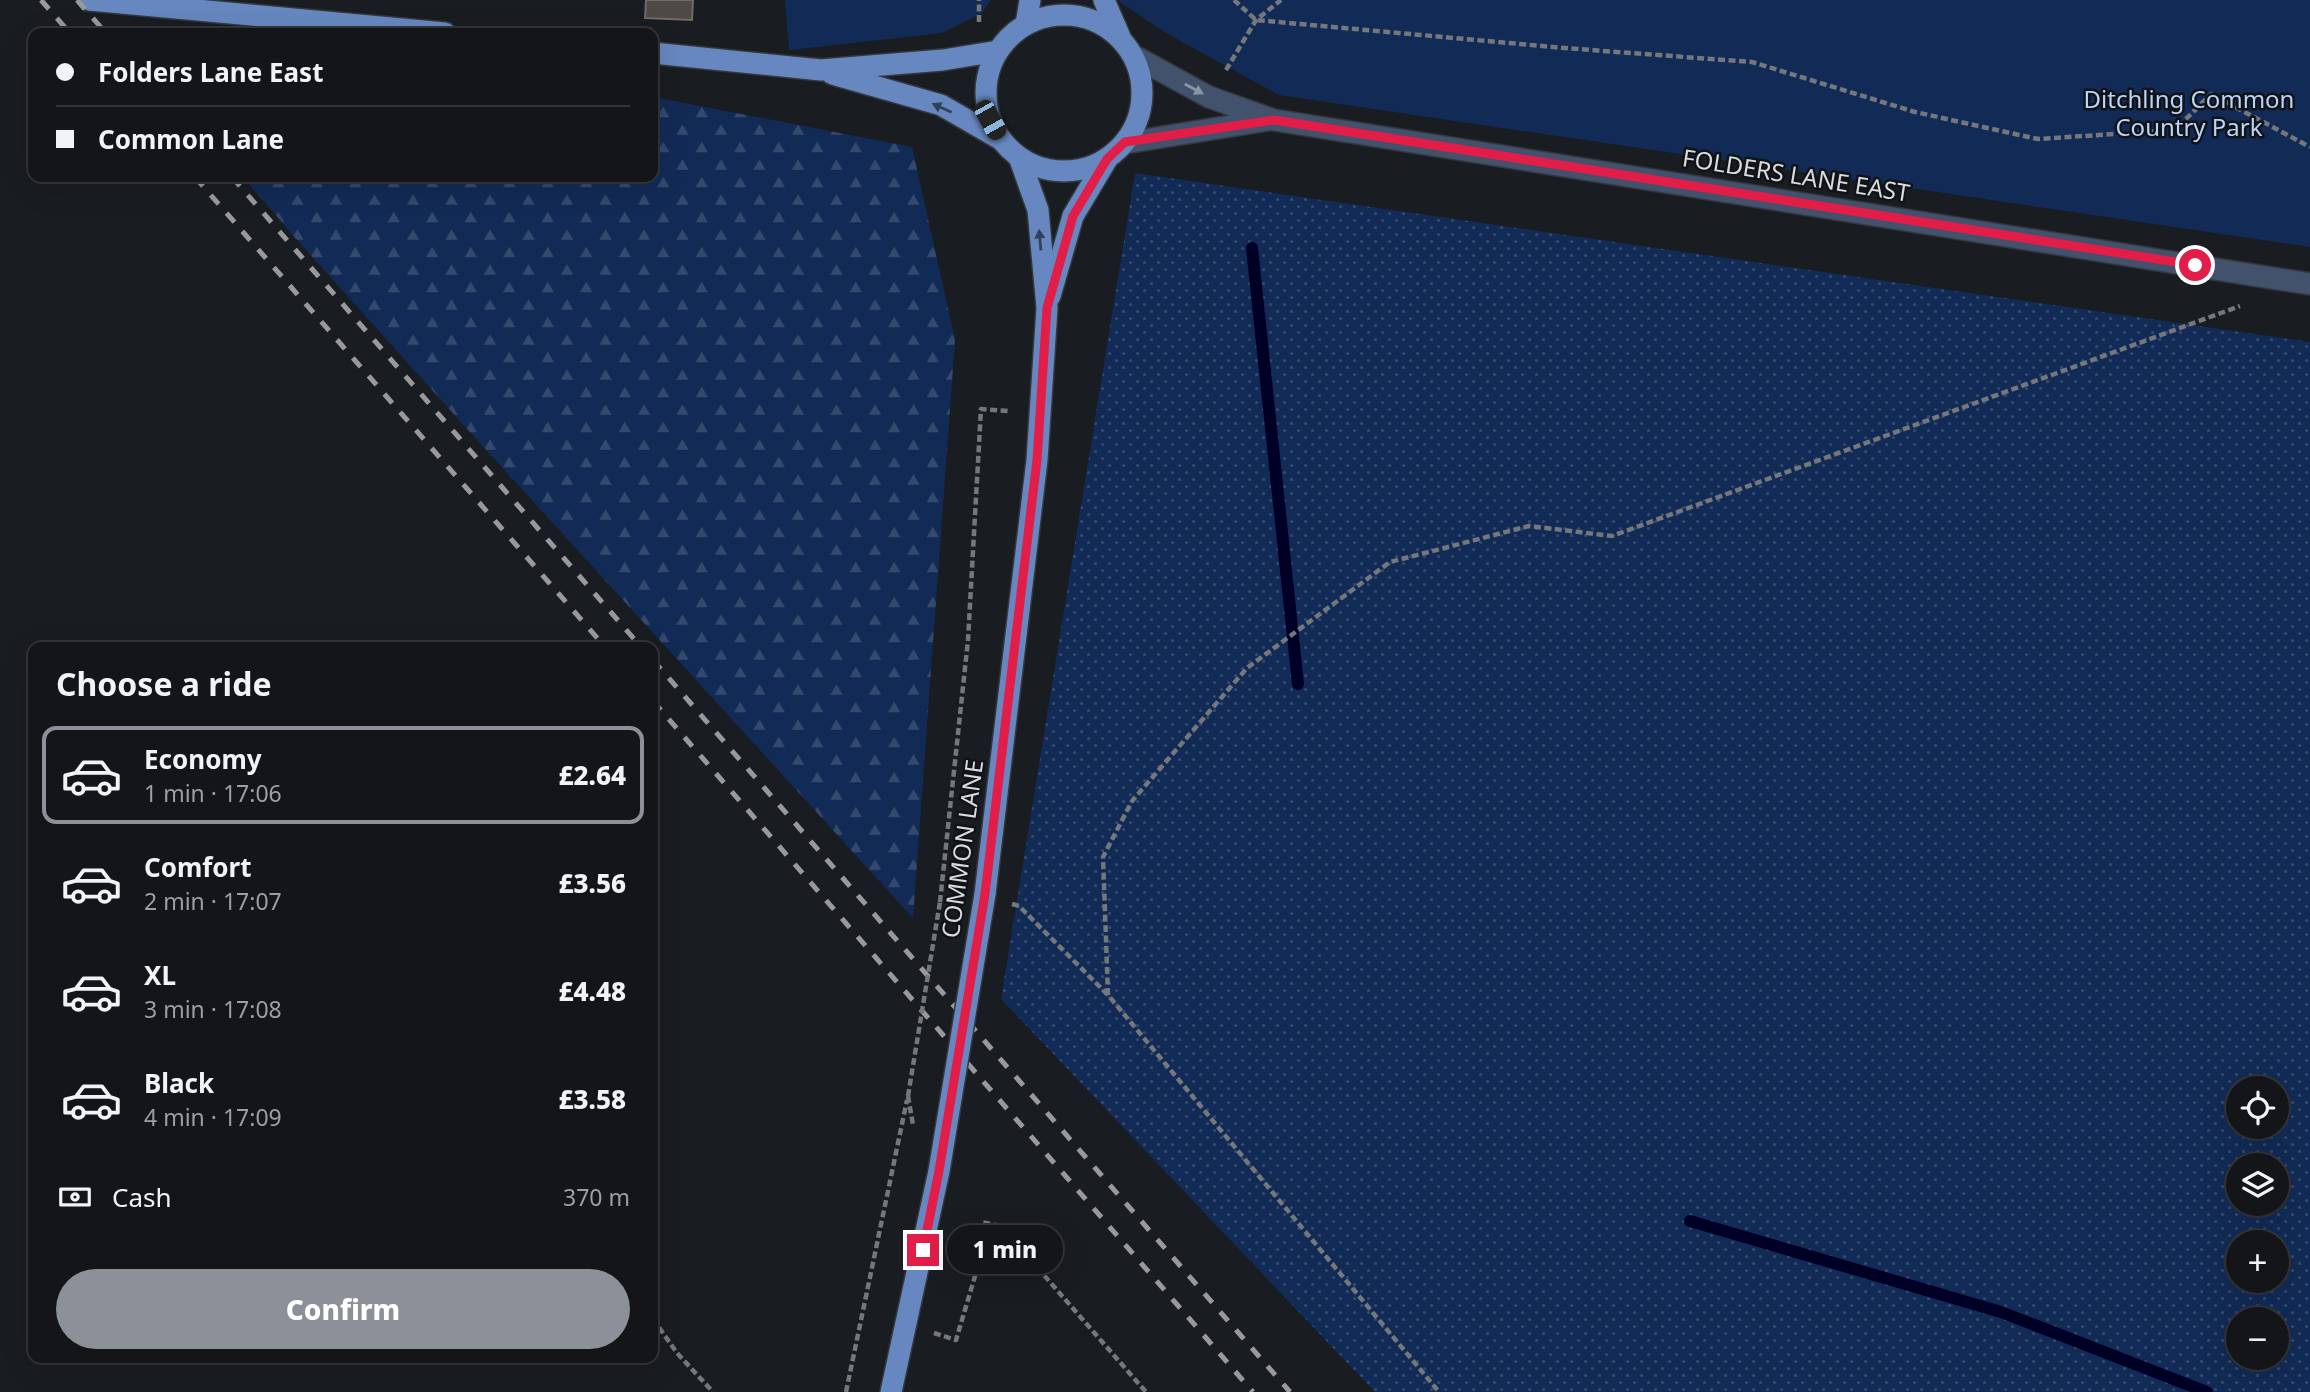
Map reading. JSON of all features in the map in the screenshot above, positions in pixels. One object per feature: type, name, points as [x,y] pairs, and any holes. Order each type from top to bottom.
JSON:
[{"type":"main road","points":[[89,0],[389,28]]},
{"type":"main road","points":[[1026,24],[1030,0]]},
{"type":"main road","points":[[658,54],[821,71],[941,106],[1002,141],[1019,157],[1040,167],[1063,172],[1086,168],[1107,159],[1125,142],[1137,123],[1142,100],[1141,76],[1134,56],[1121,38],[1104,0]]},
{"type":"main road","points":[[1002,141],[990,120],[986,97],[988,74],[998,51],[1011,36],[1026,24],[1046,17],[1068,15],[1090,19],[1121,38]]},
{"type":"main road","points":[[821,71],[943,60],[998,51]]},
{"type":"main road","name":"COMMON LANE","points":[[891,1392],[939,1171],[985,894],[1037,460],[1047,308],[1038,211],[1019,157]]},
{"type":"main road","name":"COMMON LANE","points":[[1047,308],[1073,216],[1107,159]]},
{"type":"street","name":"FOLDERS LANE EAST","points":[[1134,56],[1209,97],[1274,120],[2310,284]]},
{"type":"street","name":"FOLDERS LANE EAST","points":[[1125,142],[1274,120]]},
{"type":"path","points":[[1234,0],[1256,20],[1752,62],[1915,112],[2038,139],[2175,130],[2211,94],[2310,146]]},
{"type":"path","points":[[1209,97],[1256,20],[1281,0]]},
{"type":"path","points":[[1108,995],[1103,857],[1132,801],[1247,668],[1390,562],[1529,526],[1612,536],[2251,302]]},
{"type":"path","points":[[985,894],[1018,906],[1108,995],[1439,1392]]},
{"type":"path","points":[[846,1392],[908,1096],[940,902]]},
{"type":"path","points":[[931,1332],[956,1340],[981,1256],[981,1222],[1001,1226],[1146,1392]]},
{"type":"path","points":[[658,1326],[677,1353],[713,1392]]},
{"type":"green space","points":[[785,0],[991,0],[982,13],[942,33],[789,50]]},
{"type":"green space","name":"Ditchling Common Country Park","points":[[1117,0],[2310,0],[2310,247],[1279,95],[1166,33]]},
{"type":"green space","points":[[658,98],[912,147],[955,340],[913,918],[478,441],[247,182],[658,182]]},
{"type":"green space","points":[[1135,173],[2310,342],[2310,1392],[1375,1392],[1001,999]]},
{"type":"building","points":[[646,0],[693,0],[692,20],[645,18]]},
{"type":"waterway","points":[[1252,248],[1298,684]]},
{"type":"waterway","points":[[1690,1221],[2001,1312],[2207,1392]]},
{"type":"railway","points":[[41,0],[66,28]]},
{"type":"railway","points":[[77,0],[102,28]]},
{"type":"railway","points":[[199,182],[601,642]]},
{"type":"railway","points":[[236,182],[637,642]]},
{"type":"railway","points":[[658,666],[1290,1392]]},
{"type":"railway","points":[[658,707],[1253,1392]]},
{"type":"route","points":[[923,1250],[939,1171],[985,894],[1037,460],[1047,308],[1073,216],[1107,159],[1125,142],[1274,120],[2195,265]]}]
